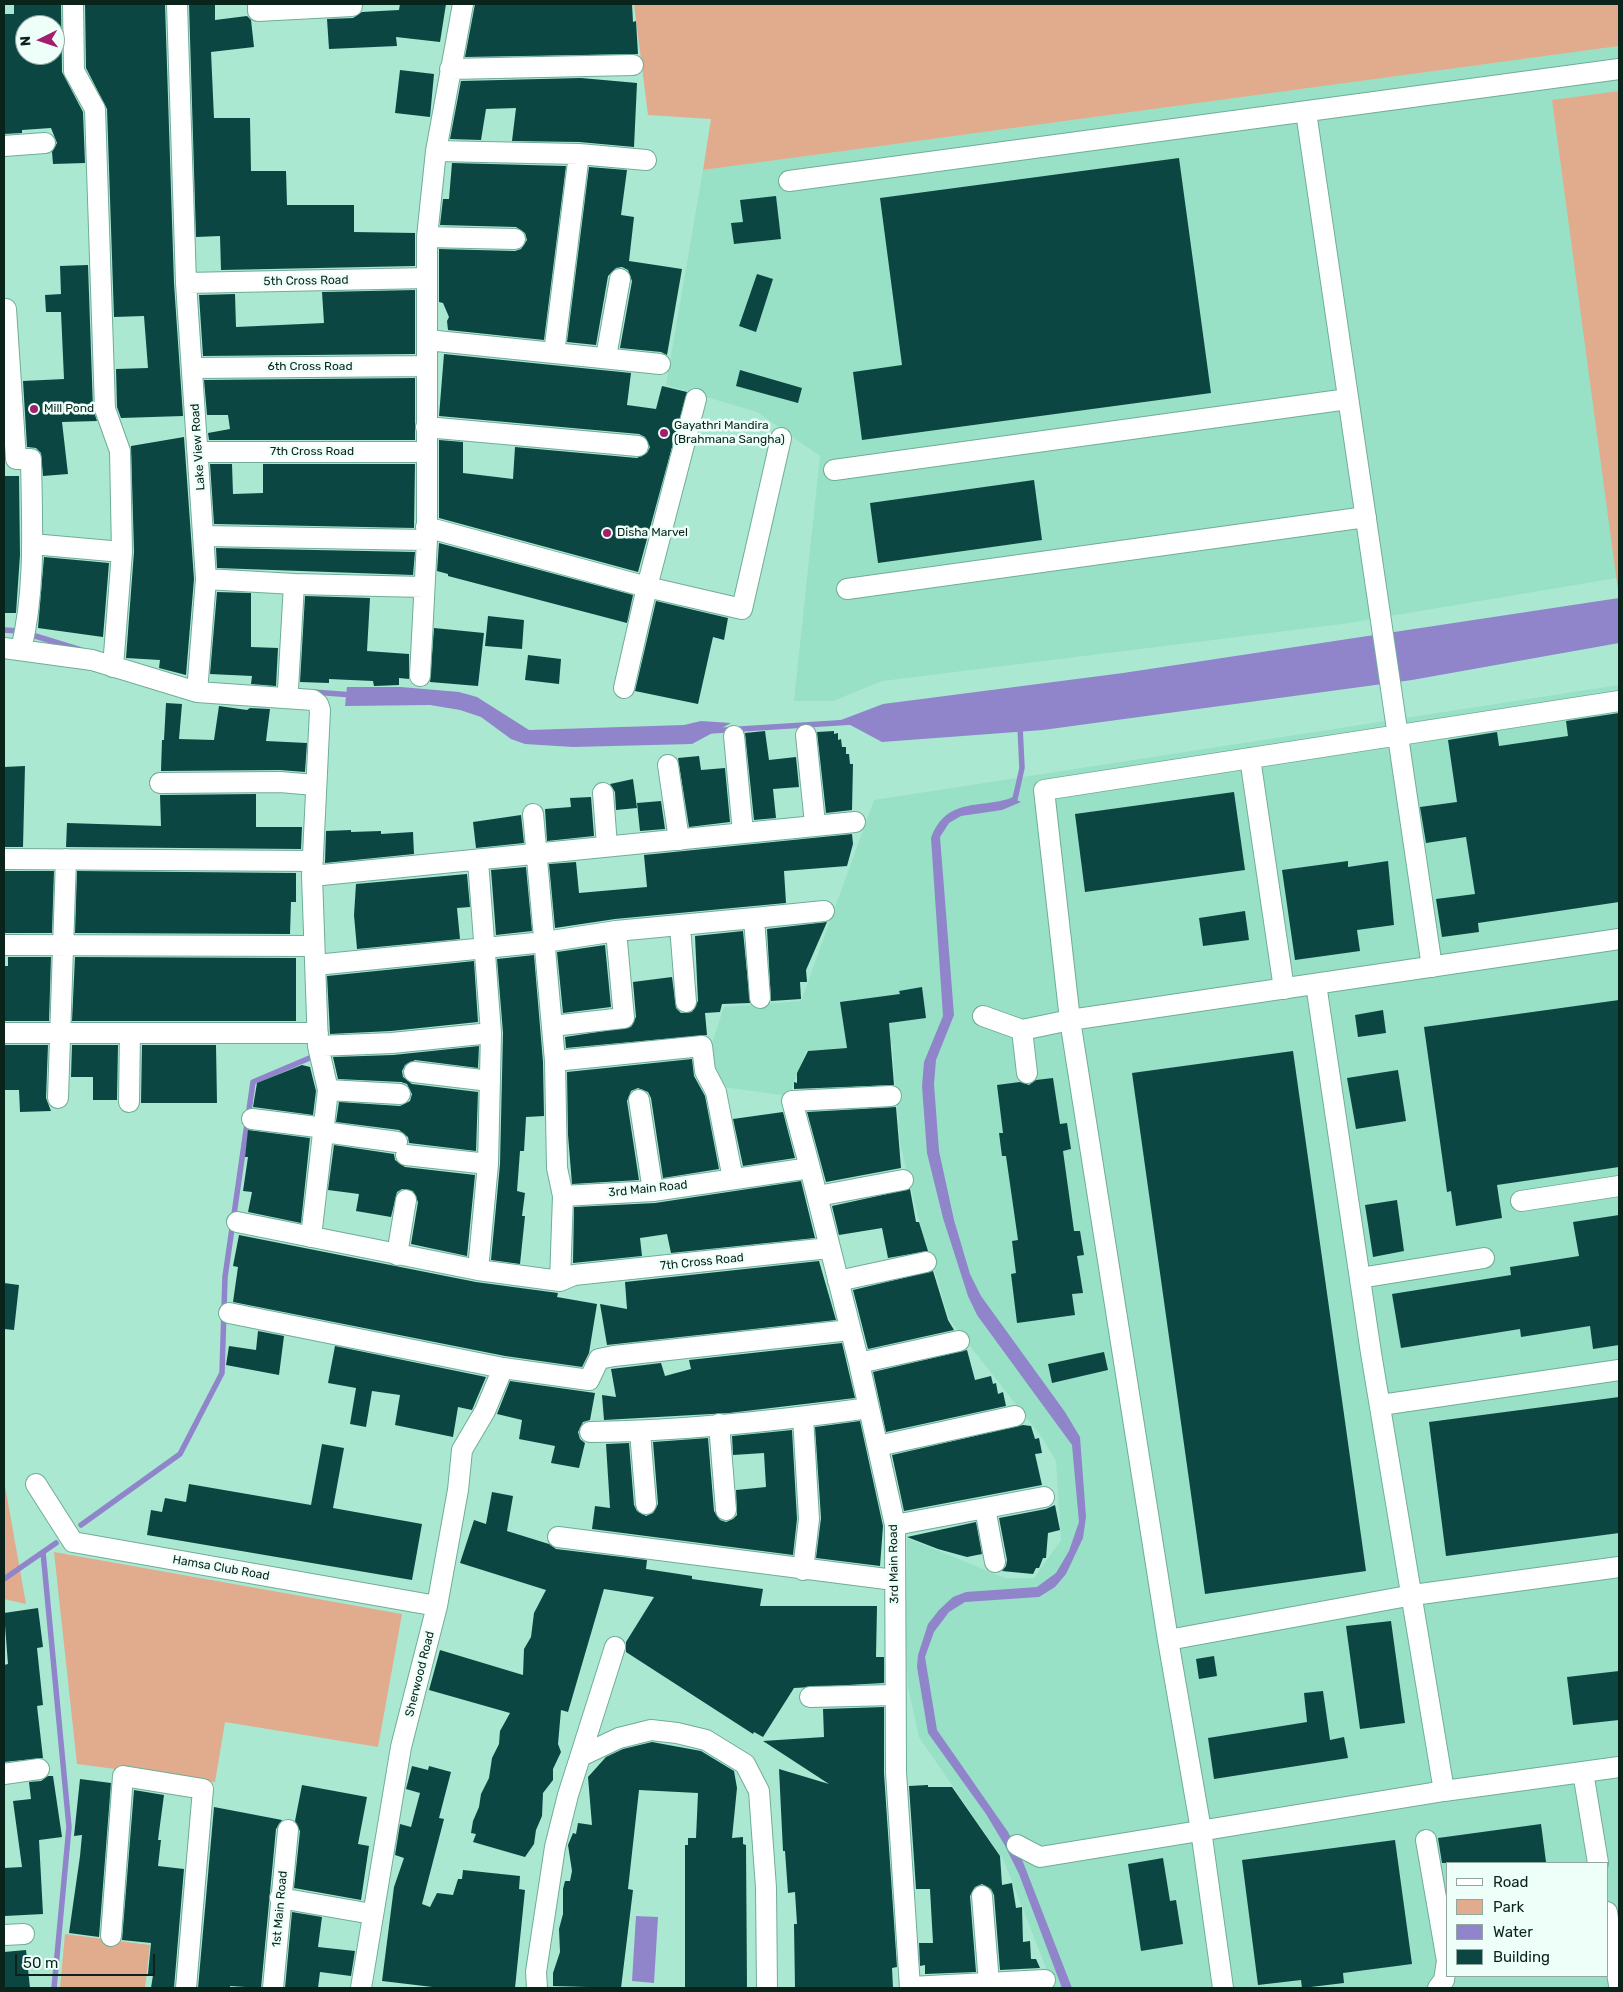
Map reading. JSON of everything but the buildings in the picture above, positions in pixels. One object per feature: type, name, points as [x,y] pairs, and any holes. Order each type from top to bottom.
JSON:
[{"type":"street","points":[[73,4],[74,71],[95,109],[105,409],[120,451],[122,552],[113,667]]},
{"type":"street","name":"Lake View Road","points":[[177,4],[186,283],[206,580],[197,692]]},
{"type":"street","points":[[258,4],[258,11],[352,6],[352,4]]},
{"type":"street","points":[[420,676],[427,534],[427,237],[436,151],[463,4]]},
{"type":"street","points":[[450,69],[632,65]]},
{"type":"street","points":[[788,181],[1619,70]]},
{"type":"street","points":[[1306,112],[1432,967]]},
{"type":"street","points":[[4,146],[45,143]]},
{"type":"street","points":[[436,151],[579,154],[646,160]]},
{"type":"street","points":[[554,353],[579,154]]},
{"type":"street","points":[[427,237],[515,239]]},
{"type":"street","name":"5th Cross Road","points":[[186,283],[427,278]]},
{"type":"street","points":[[606,357],[620,279]]},
{"type":"street","points":[[4,309],[6,309],[16,459],[31,459],[32,544],[19,642],[92,660],[197,692],[313,700],[318,704],[320,710],[312,869],[318,1039],[328,1090],[325,1130],[311,1237]]},
{"type":"street","points":[[427,340],[660,364]]},
{"type":"street","name":"6th Cross Road","points":[[192,368],[427,366]]},
{"type":"street","points":[[624,688],[647,587],[696,399]]},
{"type":"street","points":[[834,470],[1348,400]]},
{"type":"street","points":[[426,427],[638,446]]},
{"type":"street","points":[[204,536],[427,534],[742,609],[781,438]]},
{"type":"street","name":"7th Cross Road","points":[[198,452],[426,452]]},
{"type":"street","points":[[847,589],[1366,517]]},
{"type":"street","points":[[32,544],[122,552]]},
{"type":"street","points":[[206,580],[424,587]]},
{"type":"street","points":[[288,689],[294,584]]},
{"type":"street","points":[[1223,1988],[1201,1830],[1168,1640],[1070,1020],[1044,790],[1619,700]]},
{"type":"street","points":[[806,735],[815,824]]},
{"type":"street","points":[[734,736],[743,833]]},
{"type":"street","points":[[1250,758],[1284,989]]},
{"type":"street","points":[[668,765],[679,840]]},
{"type":"street","points":[[160,782],[280,782],[315,785]]},
{"type":"street","points":[[603,793],[607,846]]},
{"type":"street","points":[[533,814],[555,1061],[557,1168],[563,1196],[567,1278]]},
{"type":"street","points":[[4,859],[66,859],[312,869],[478,861],[815,824],[855,822]]},
{"type":"street","points":[[58,1098],[66,859]]},
{"type":"street","points":[[478,861],[491,1034],[488,1164],[478,1270]]},
{"type":"street","points":[[4,945],[64,945],[315,956],[484,948],[544,942],[616,931],[824,911]]},
{"type":"street","points":[[754,918],[760,998]]},
{"type":"street","points":[[680,926],[686,1002]]},
{"type":"street","points":[[552,1026],[624,1018],[616,931]]},
{"type":"street","points":[[984,1016],[1022,1030],[1070,1020],[1619,939]]},
{"type":"street","points":[[1316,984],[1360,1278],[1444,1792]]},
{"type":"street","points":[[1022,1030],[1027,1073]]},
{"type":"street","points":[[4,1033],[130,1033],[392,1042],[491,1034]]},
{"type":"street","points":[[129,1102],[130,1033]]},
{"type":"street","points":[[555,1061],[702,1046],[705,1071],[716,1092],[733,1179]]},
{"type":"street","points":[[414,1072],[490,1081]]},
{"type":"street","points":[[328,1090],[400,1094]]},
{"type":"street","points":[[810,1168],[792,1101],[891,1096]]},
{"type":"street","points":[[639,1100],[653,1191]]},
{"type":"street","points":[[252,1119],[325,1130],[402,1149],[488,1164]]},
{"type":"street","name":"3rd Main Road","points":[[563,1196],[653,1191],[810,1168],[859,1363],[895,1525],[896,1772],[910,1988]]},
{"type":"street","points":[[818,1196],[904,1180]]},
{"type":"street","points":[[1521,1201],[1619,1186]]},
{"type":"street","points":[[397,1255],[406,1200]]},
{"type":"street","name":"7th Cross Road","points":[[237,1222],[478,1270],[567,1278],[830,1248]]},
{"type":"street","points":[[1360,1278],[1484,1258]]},
{"type":"street","points":[[838,1281],[926,1262]]},
{"type":"street","points":[[229,1313],[503,1368],[589,1380],[599,1360],[614,1356],[850,1330]]},
{"type":"street","points":[[859,1363],[959,1341]]},
{"type":"street","name":"Sherwood Road","points":[[361,1988],[401,1746],[437,1606],[458,1490],[462,1450],[485,1411],[503,1368]]},
{"type":"street","points":[[1381,1405],[1619,1370]]},
{"type":"street","points":[[590,1432],[640,1432],[803,1417],[869,1408]]},
{"type":"street","points":[[878,1446],[1015,1416]]},
{"type":"street","points":[[803,1417],[809,1519],[803,1570]]},
{"type":"street","points":[[719,1424],[726,1510]]},
{"type":"street","points":[[640,1432],[646,1504]]},
{"type":"street","name":"Hamsa Club Road","points":[[36,1484],[73,1542],[437,1606]]},
{"type":"street","points":[[895,1525],[1044,1497]]},
{"type":"street","points":[[985,1508],[995,1562]]},
{"type":"street","points":[[558,1537],[803,1570],[894,1580]]},
{"type":"street","points":[[1168,1640],[1413,1595],[1619,1567]]},
{"type":"street","points":[[537,1988],[536,1972],[555,1847],[568,1795],[615,1647]]},
{"type":"street","points":[[810,1697],[895,1695]]},
{"type":"street","points":[[581,1756],[619,1738],[651,1730],[677,1733],[706,1740],[745,1764],[758,1791],[766,1888],[767,1988]]},
{"type":"street","points":[[1017,1845],[1040,1857],[1444,1792],[1619,1767]]},
{"type":"street","points":[[4,1774],[39,1770]]},
{"type":"street","points":[[1583,1772],[1598,1862]]},
{"type":"street","points":[[110,1936],[123,1776],[203,1789],[186,1988]]},
{"type":"street","name":"1st Main Road","points":[[273,1988],[280,1898],[288,1830]]},
{"type":"street","points":[[1426,1840],[1446,1955]]},
{"type":"street","points":[[982,1896],[990,1982]]},
{"type":"street","points":[[280,1898],[372,1914]]},
{"type":"street","points":[[1608,1918],[1619,1985]]},
{"type":"street","points":[[4,1935],[24,1934]]},
{"type":"street","points":[[1438,1988],[1444,1980],[1446,1967]]},
{"type":"street","points":[[910,1988],[1045,1980]]},
{"type":"shaded area","points":[[1619,46],[1619,91],[1552,100],[1617,578],[1342,624],[882,681],[833,701],[794,701],[820,456],[757,412],[666,385],[703,170]]},
{"type":"shaded area","points":[[1619,685],[1619,1988],[1054,1988],[1004,1861],[919,1737],[908,1687],[906,1645],[907,1538],[1005,1578],[1034,1578],[1061,1540],[1056,1461],[1043,1439],[949,1319],[917,1213],[900,1143],[892,1044],[806,1051],[789,1096],[723,1087],[712,1067],[713,1040],[724,1007],[801,1001],[874,800]]},
{"type":"green space","points":[[634,4],[1619,4],[1619,46],[703,170],[711,119],[648,115]]},
{"type":"green space","points":[[1619,91],[1619,598],[1552,100]]},
{"type":"green space","points":[[4,1480],[26,1604],[4,1599]]},
{"type":"green space","points":[[54,1552],[402,1614],[378,1747],[225,1722],[215,1782],[77,1764]]},
{"type":"green space","points":[[65,1934],[150,1945],[145,1988],[60,1988]]},
{"type":"water","points":[[1619,598],[1619,643],[1412,680],[1043,730],[882,742],[841,720],[883,704],[1123,673]]},
{"type":"water","points":[[347,687],[401,687],[459,692],[477,697],[529,730],[684,725],[701,721],[731,723],[692,744],[573,747],[525,744],[511,739],[481,717],[460,710],[430,705],[345,706]]},
{"type":"water","points":[[1012,798],[1021,802],[1002,810],[961,816],[949,823],[940,837],[954,1015],[936,1060],[934,1084],[939,1151],[954,1220],[970,1274],[981,1296],[1065,1412],[1080,1437],[1086,1517],[1083,1538],[1066,1574],[1055,1587],[1039,1597],[965,1602],[949,1612],[934,1632],[925,1657],[937,1730],[1008,1832],[1023,1862],[1072,1988],[1062,1988],[1019,1874],[1004,1844],[986,1814],[928,1733],[917,1667],[918,1655],[928,1624],[953,1597],[966,1592],[1037,1587],[1056,1573],[1069,1551],[1079,1522],[1072,1445],[977,1315],[968,1296],[943,1218],[927,1153],[922,1086],[924,1062],[943,1016],[931,838],[945,816],[954,810]]},
{"type":"water","points":[[636,1916],[658,1917],[654,1983],[632,1981]]},
{"type":"waterway","points":[[4,630],[19,631],[81,650]]},
{"type":"waterway","points":[[313,692],[353,695]]},
{"type":"waterway","points":[[709,731],[852,722]]},
{"type":"waterway","points":[[1009,802],[1015,799],[1022,768],[1020,726]]},
{"type":"waterway","points":[[81,1525],[180,1454],[222,1373],[225,1277],[253,1082],[312,1057]]},
{"type":"waterway","points":[[54,1988],[69,1827],[43,1552],[56,1543]]},
{"type":"waterway","points":[[4,1579],[43,1552]]},
{"type":"place","name":"Mill Pond","points":[[34,409]]},
{"type":"place","name":"Gayathri Mandira (Brahmana Sangha)","points":[[664,433]]},
{"type":"place","name":"Disha Marvel","points":[[607,533]]}]
